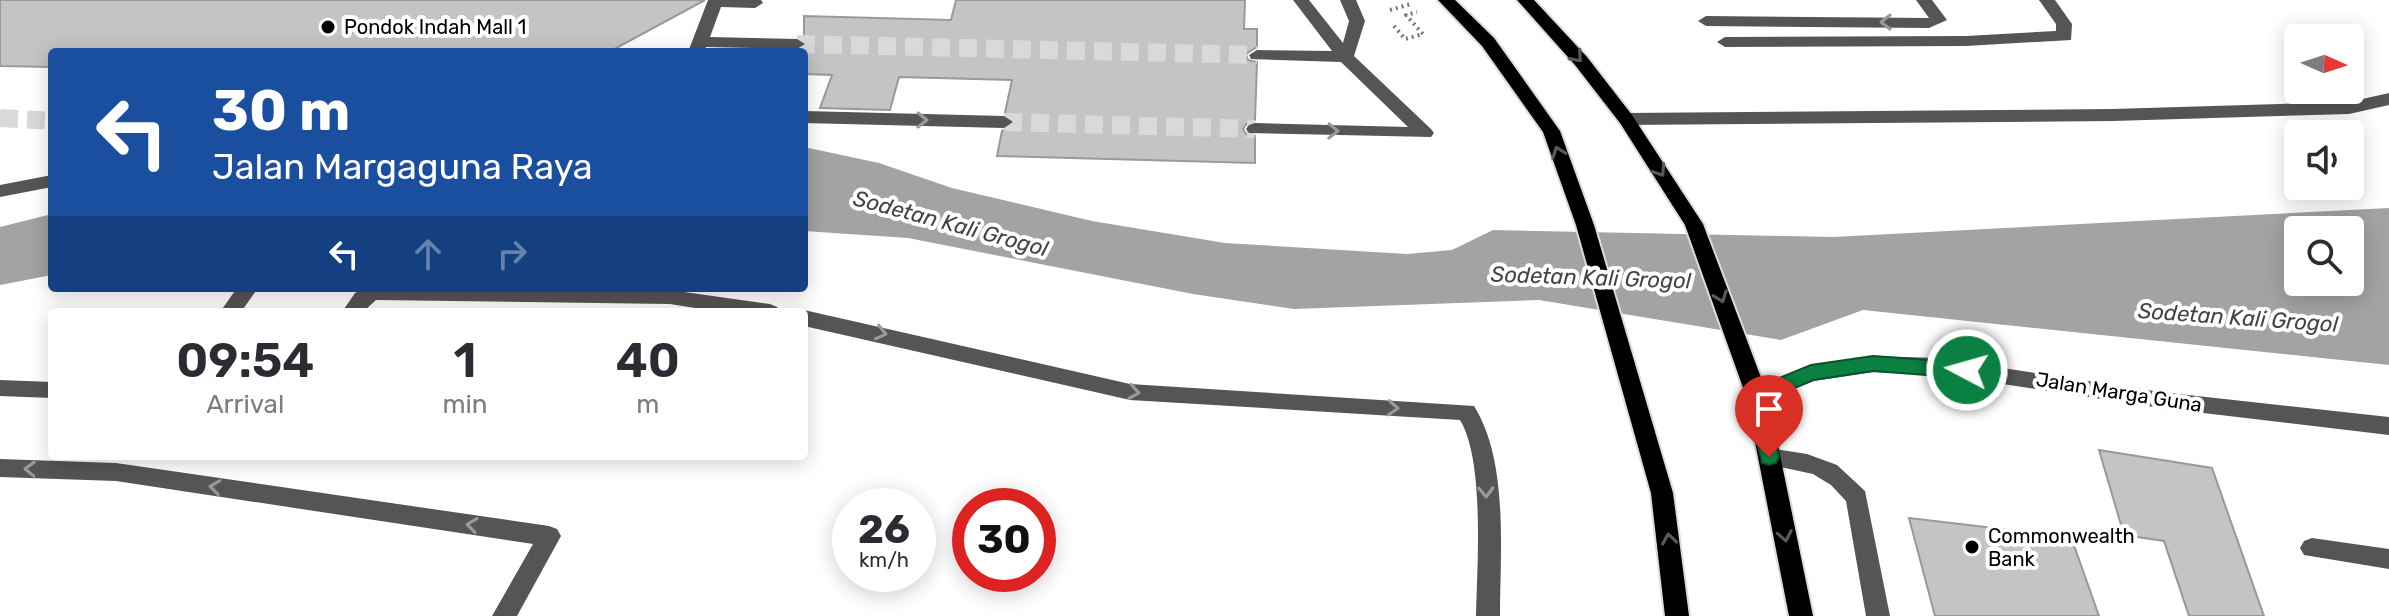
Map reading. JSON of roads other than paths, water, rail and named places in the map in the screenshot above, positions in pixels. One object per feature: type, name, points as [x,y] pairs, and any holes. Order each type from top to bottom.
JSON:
[{"type":"main road","points":[[1446,0],[1488,42],[1551,131],[1585,225],[1662,493],[1677,616]]},
{"type":"main road","points":[[1525,0],[1581,61],[1626,119],[1694,224],[1754,387],[1801,616]]},
{"type":"street","points":[[1255,129],[1425,133],[1345,57],[1301,0]]},
{"type":"street","points":[[1345,57],[1357,31],[1354,6],[1348,0]]},
{"type":"street","points":[[1706,21],[1929,23],[1939,20],[1924,0]]},
{"type":"street","points":[[1725,42],[1966,41],[2065,36],[2064,24],[2047,0]]},
{"type":"street","points":[[755,3],[716,1],[698,47],[797,44]]},
{"type":"street","points":[[1257,55],[1345,57]]},
{"type":"street","points":[[1626,119],[2129,115],[2349,108],[2389,99]]},
{"type":"street","points":[[808,117],[1004,122]]},
{"type":"street","points":[[0,191],[48,182]]},
{"type":"street","points":[[355,308],[362,298],[374,293],[670,297],[743,308]]},
{"type":"street","points":[[808,319],[1130,392],[1466,412],[1477,429],[1485,479],[1488,616]]},
{"type":"street","name":"Jalan Marga Guna","points":[[1754,387],[1811,373],[1873,364],[1921,366],[2029,378],[2161,400],[2389,426]]},
{"type":"street","points":[[0,388],[48,390]]},
{"type":"street","points":[[1769,457],[1824,467],[1849,486],[1857,498],[1878,616]]},
{"type":"street","points":[[0,468],[116,472],[549,536],[504,616]]},
{"type":"street","points":[[2312,548],[2389,559]]},
{"type":"water","name":"Sodetan Kali Grogol","points":[[808,148],[879,163],[952,188],[1092,221],[1225,243],[1407,254],[1452,250],[1493,230],[1833,237],[2389,208],[2389,365],[1863,310],[1781,340],[1539,300],[1294,309],[1193,294],[908,238],[808,231]]},
{"type":"water","points":[[48,215],[48,276],[0,285],[0,227]]},
{"type":"tunnel","points":[[797,44],[1257,55]]},
{"type":"tunnel","points":[[0,118],[48,121]]},
{"type":"tunnel","points":[[1004,122],[1255,129]]},
{"type":"place","name":"Pondok Indah Mall 1","points":[[328,27]]},
{"type":"place","name":"Commonwealth Bank","points":[[1972,547]]}]
